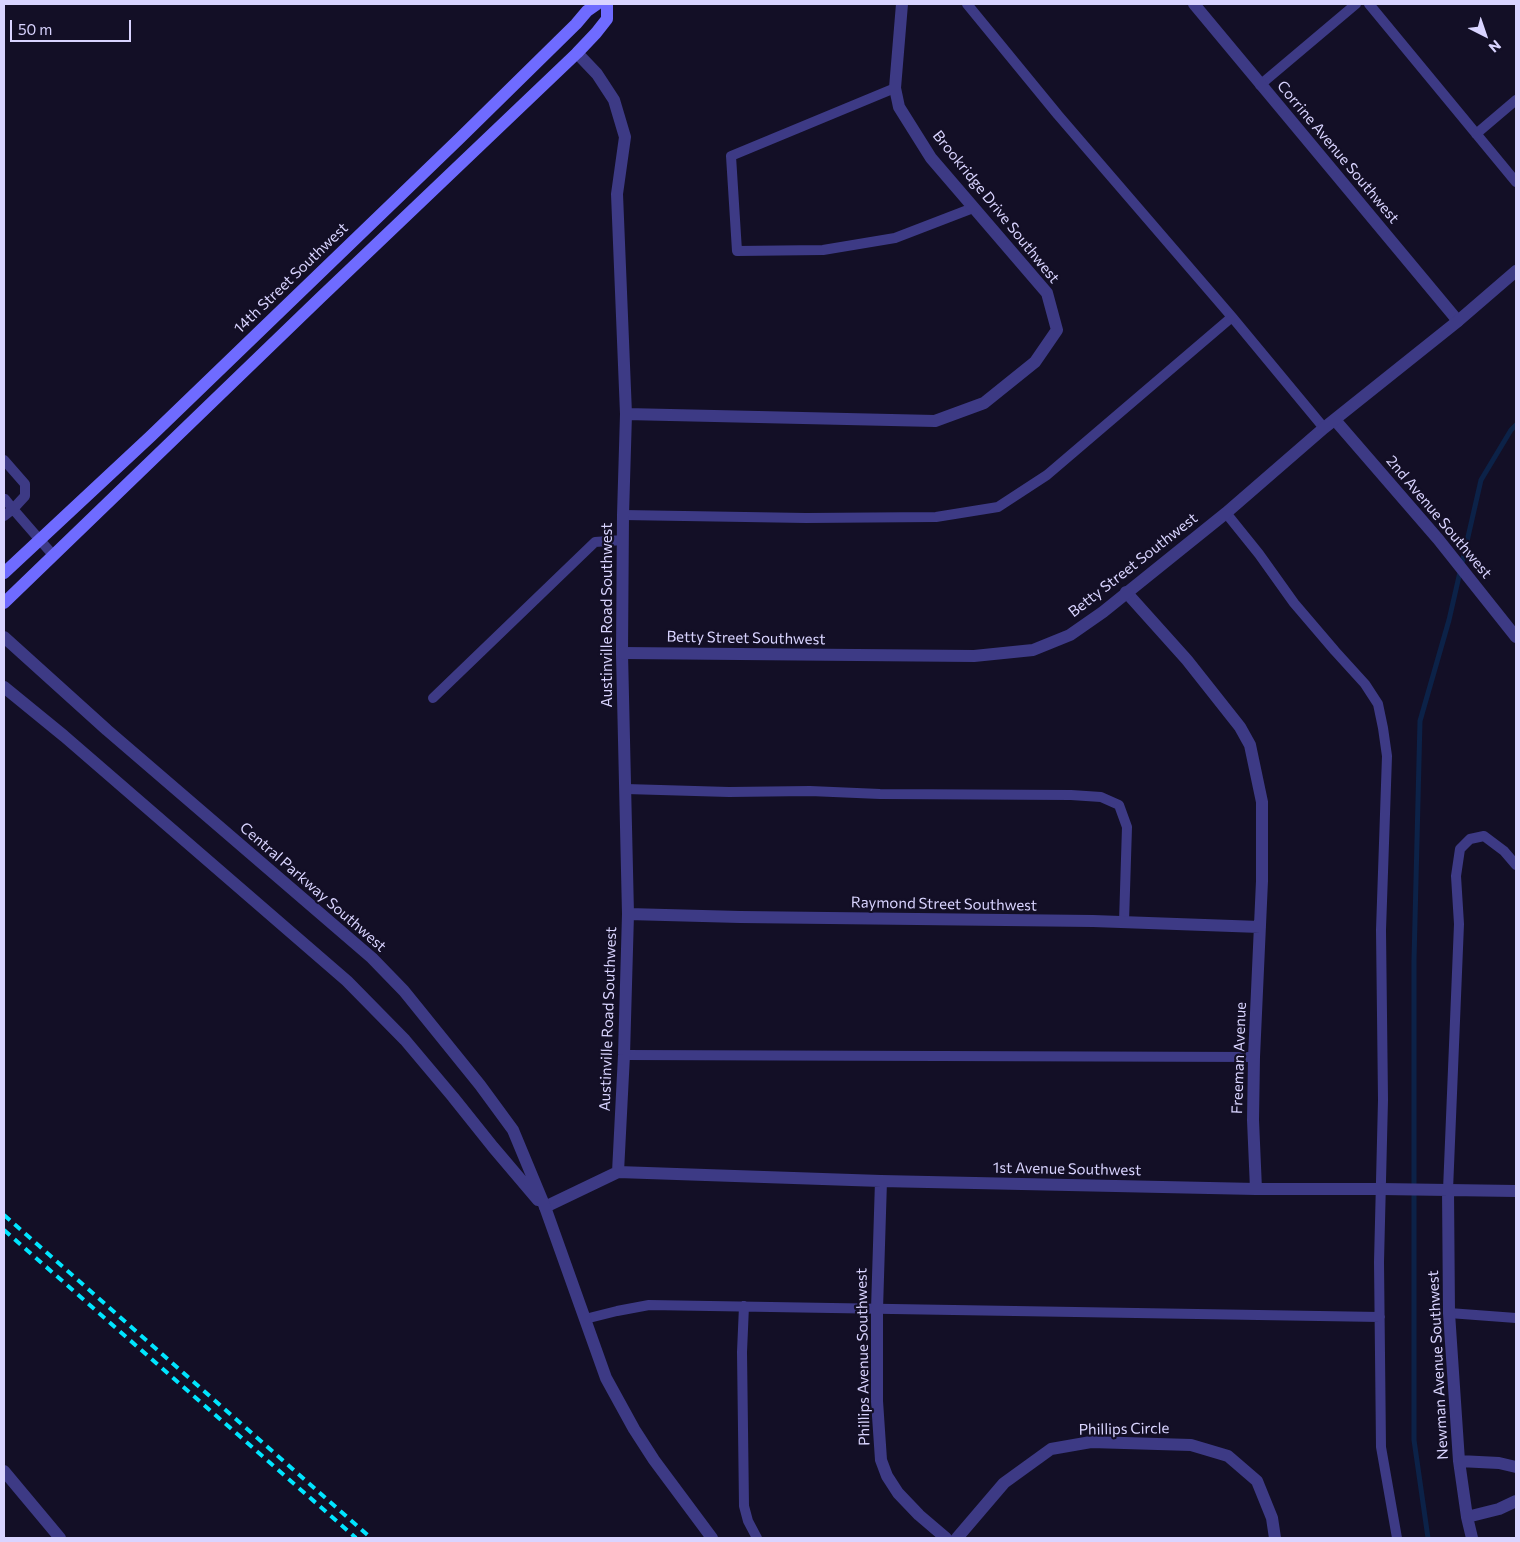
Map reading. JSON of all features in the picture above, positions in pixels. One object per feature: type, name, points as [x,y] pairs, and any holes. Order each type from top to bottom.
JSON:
[{"type":"main road","name":"14th Street Southwest","points":[[4,573],[151,436],[576,24],[587,11],[597,4]]},
{"type":"main road","points":[[4,603],[313,304],[577,53],[607,18],[607,4]]},
{"type":"street","name":"Brookridge Drive Southwest","points":[[626,414],[935,421],[984,403],[1035,362],[1057,330],[1047,293],[931,158],[899,107],[895,88],[902,4]]},
{"type":"street","name":"Corrine Avenue Southwest","points":[[1194,4],[1458,321]]},
{"type":"street","name":"Austinville Road Southwest","points":[[577,53],[597,74],[614,100],[624,137],[617,194],[626,414],[622,653],[628,914],[618,1172]]},
{"type":"street","name":"Betty Street Southwest","points":[[622,653],[974,656],[1033,650],[1070,635],[1103,612],[1226,513],[1324,428],[1458,321],[1516,271]]},
{"type":"street","name":"2nd Avenue Southwest","points":[[1335,420],[1438,540],[1516,637]]},
{"type":"street","name":"Freeman Avenue","points":[[1126,592],[1193,668],[1240,727],[1250,744],[1262,802],[1262,882],[1253,1120],[1256,1189]]},
{"type":"street","name":"Central Parkway Southwest","points":[[4,637],[107,730],[372,958],[404,991],[480,1085],[513,1130],[545,1207],[606,1378],[634,1430],[712,1538]]},
{"type":"street","name":"Central Parkway Southwest","points":[[4,687],[64,736],[347,981],[405,1040],[545,1207]]},
{"type":"street","name":"Raymond Street Southwest","points":[[628,914],[1124,922],[1260,927]]},
{"type":"street","name":"1st Avenue Southwest","points":[[618,1172],[881,1181],[1256,1189],[1516,1191]]},
{"type":"street","points":[[545,1207],[618,1172]]},
{"type":"street","name":"Phillips Avenue Southwest","points":[[881,1181],[877,1309],[877,1401],[881,1460],[887,1476],[898,1493],[919,1515],[946,1538]]},
{"type":"street","name":"Newman Avenue Southwest","points":[[1448,1190],[1449,1313],[1459,1461],[1472,1538]]},
{"type":"street","name":"Phillips Circle","points":[[957,1538],[1004,1483],[1051,1449],[1091,1442],[1191,1445],[1228,1456],[1257,1481],[1272,1518],[1275,1538]]},
{"type":"street","points":[[1459,1461],[1499,1462],[1516,1467]]},
{"type":"street","points":[[4,1471],[60,1538]]},
{"type":"street","points":[[1467,1517],[1499,1509],[1516,1501]]},
{"type":"lane","points":[[967,4],[1058,115],[1232,317],[1324,428]]},
{"type":"lane","points":[[1260,85],[1356,4]]},
{"type":"lane","points":[[1369,4],[1516,182]]},
{"type":"lane","points":[[895,88],[731,156],[737,250],[822,250],[895,238],[973,208]]},
{"type":"lane","points":[[1476,134],[1516,100]]},
{"type":"lane","points":[[623,515],[806,518],[936,517],[998,507],[1047,475],[1232,317]]},
{"type":"lane","points":[[4,460],[25,484],[25,496],[4,516]]},
{"type":"lane","points":[[5,499],[53,555]]},
{"type":"lane","points":[[1226,513],[1259,554],[1294,603],[1366,684],[1378,704],[1387,756],[1381,930],[1383,1100],[1379,1262],[1381,1447],[1397,1538]]},
{"type":"lane","points":[[433,698],[595,542],[623,540]]},
{"type":"lane","points":[[626,789],[1101,797],[1119,805],[1127,828],[1124,922]]},
{"type":"lane","points":[[1448,1190],[1459,924],[1456,876],[1460,849],[1470,838],[1484,836],[1504,851],[1516,865]]},
{"type":"lane","points":[[624,1055],[1254,1057]]},
{"type":"lane","points":[[585,1319],[617,1310],[649,1305],[1380,1317]]},
{"type":"lane","points":[[744,1306],[742,1352],[744,1506],[748,1521],[757,1538]]},
{"type":"lane","points":[[1449,1313],[1516,1318]]},
{"type":"waterway","points":[[1428,1538],[1414,1440],[1414,960],[1420,721],[1449,620],[1481,480],[1511,430],[1516,425]]},
{"type":"railway","points":[[4,1215],[371,1538]]},
{"type":"railway","points":[[4,1230],[356,1538]]}]
